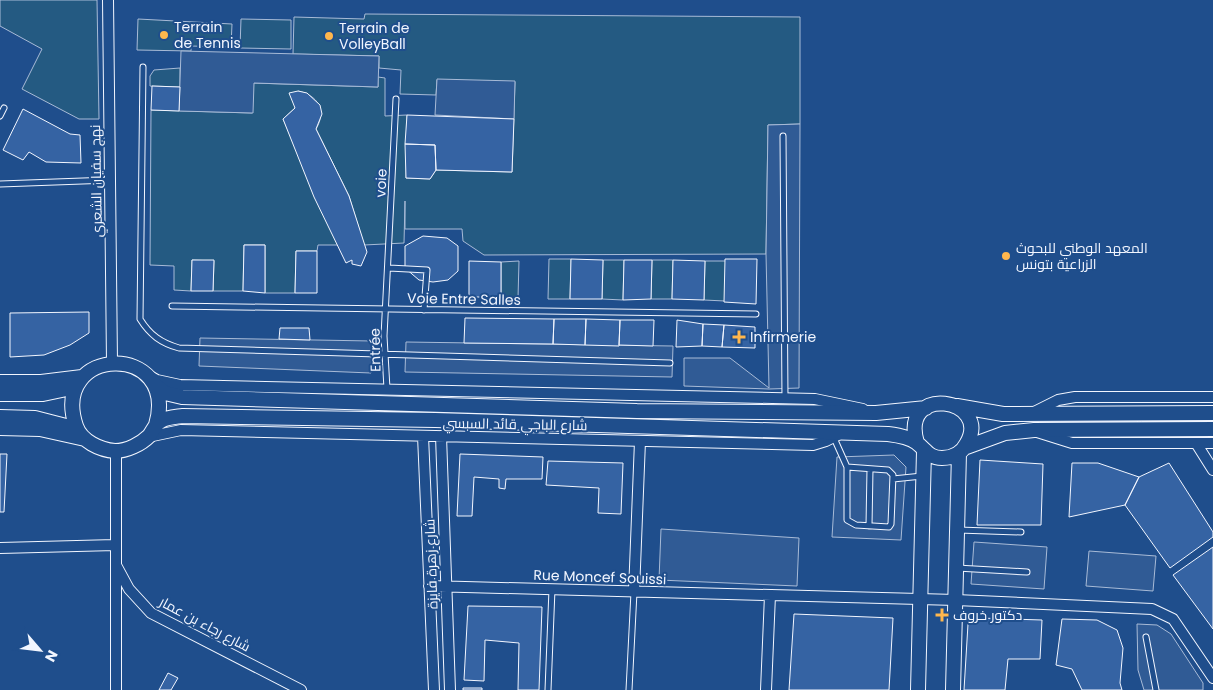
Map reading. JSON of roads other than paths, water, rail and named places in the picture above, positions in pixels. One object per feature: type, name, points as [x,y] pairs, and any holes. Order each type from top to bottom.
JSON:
[{"type":"street","name":"نهج سفيان الشعري","points":[[108,0],[112,362]]},
{"type":"street","points":[[0,394],[43,394],[79,382],[95,367],[112,362],[130,364],[165,393],[182,397],[637,411],[876,413],[926,408],[943,402],[990,414],[1213,413]]},
{"type":"street","points":[[150,380],[180,385],[785,398],[834,402],[876,413]]},
{"type":"street","points":[[150,380],[159,398],[160,412],[152,431]]},
{"type":"street","points":[[0,382],[79,382]]},
{"type":"street","points":[[79,382],[71,408],[81,434]]},
{"type":"street","points":[[1030,414],[1058,400],[1075,397],[1213,397]]},
{"type":"street","points":[[953,690],[961,451],[971,432],[970,423],[966,415],[957,406]]},
{"type":"street","points":[[918,690],[923,476],[920,447],[914,434],[915,424],[919,415],[926,408]]},
{"type":"street","points":[[0,417],[35,418],[81,434],[99,448],[116,451],[134,447],[170,418],[183,416],[435,420],[839,435],[896,435],[941,458],[1005,433],[1034,430],[1213,429]]},
{"type":"street","points":[[0,428],[40,429],[81,434]]},
{"type":"street","name":"شارع الباجي قائد السبسي","points":[[152,431],[181,430],[813,444],[839,435]]},
{"type":"street","points":[[1034,430],[1072,443],[1213,443]]},
{"type":"street","name":"شارع زهرة فايزة","points":[[423,436],[434,690]]},
{"type":"street","name":"شارع زهرة فايزة","points":[[441,436],[450,690]]},
{"type":"street","points":[[634,592],[640,441]]},
{"type":"street","points":[[1196,443],[1213,470]]},
{"type":"street","points":[[116,451],[116,690]]},
{"type":"street","points":[[0,548],[115,545]]},
{"type":"street","name":"شارع رجاء بن عمار","points":[[115,562],[129,589],[151,613],[302,690]]},
{"type":"street","name":"Rue Moncef Souissi","points":[[429,586],[956,600],[1159,611],[1173,619],[1213,678]]},
{"type":"street","points":[[766,690],[770,595]]},
{"type":"lane","points":[[144,67],[140,319],[147,330],[167,345],[179,348],[670,363]]},
{"type":"lane","name":"voie","points":[[389,268],[396,99]]},
{"type":"lane","points":[[0,116],[4,108]]},
{"type":"lane","points":[[783,136],[785,398]]},
{"type":"lane","points":[[0,184],[110,180]]},
{"type":"lane","points":[[387,310],[389,268],[427,270],[424,310]]},
{"type":"lane","name":"Voie Entre Salles","points":[[172,306],[756,314]]},
{"type":"lane","name":"Entrée","points":[[387,310],[385,354],[387,389]]},
{"type":"lane","points":[[839,435],[847,467],[847,520],[856,525],[885,528],[891,524],[893,475],[888,470],[847,467]]},
{"type":"lane","points":[[869,526],[870,469]]},
{"type":"lane","points":[[893,479],[923,476]]},
{"type":"lane","points":[[957,530],[1021,532]]},
{"type":"lane","points":[[957,568],[1027,572]]},
{"type":"lane","points":[[548,690],[552,589]]},
{"type":"lane","points":[[629,690],[634,592]]},
{"type":"lane","points":[[1146,637],[1156,690]]},
{"type":"place","name":"Terrain de Tennis","points":[[164,35]]},
{"type":"place","name":"Terrain de VolleyBall","points":[[329,36]]},
{"type":"place","name":"المعهد الوطني للبحوث الزراعية بتونس","points":[[1006,256]]},
{"type":"place","name":"Infirmerie","points":[[739,337]]},
{"type":"place","name":"دكتور خروف","points":[[942,615]]}]
